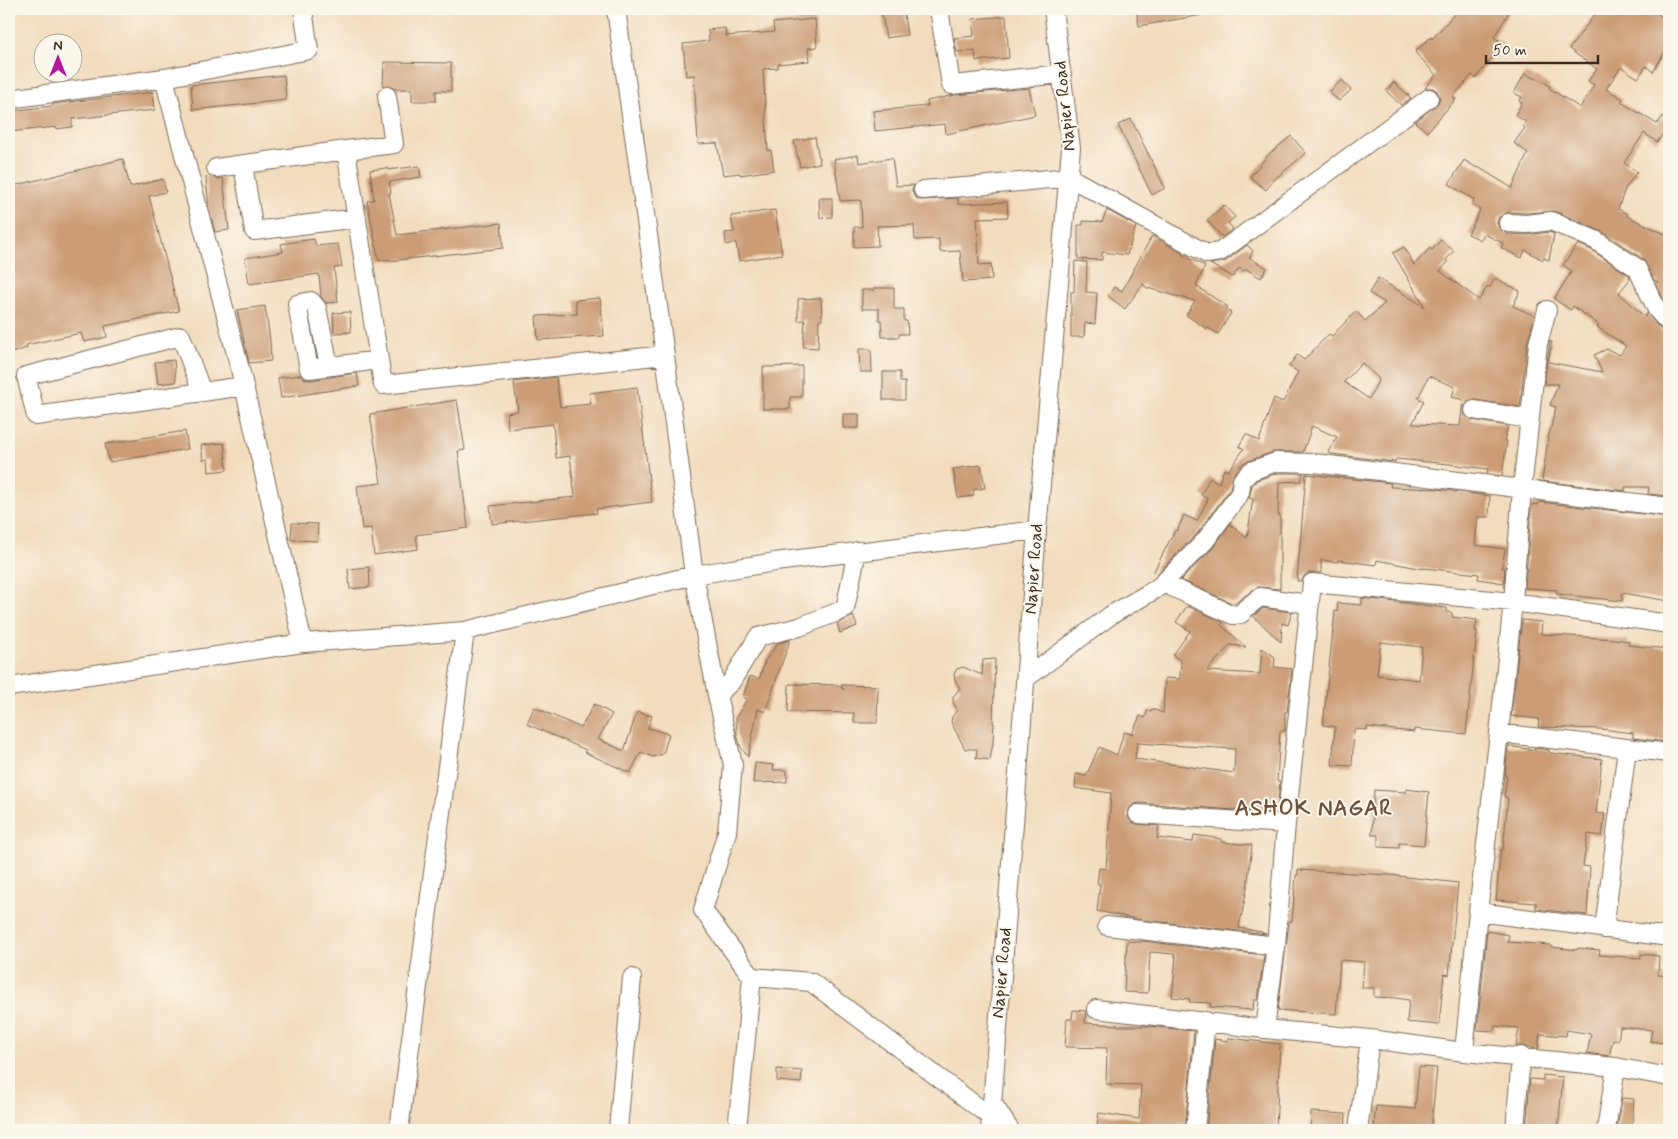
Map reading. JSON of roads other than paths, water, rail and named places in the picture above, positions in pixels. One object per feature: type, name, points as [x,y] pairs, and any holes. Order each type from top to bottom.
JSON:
[{"type":"street","points":[[9,99],[164,78],[310,50],[303,9]]},
{"type":"street","points":[[616,9],[694,575],[717,695],[733,765],[727,832],[704,910],[752,977],[737,1130]]},
{"type":"street","points":[[940,9],[951,85],[1062,74]]},
{"type":"street","name":"Napier Road","points":[[991,1116],[1037,530],[1072,148],[1053,9]]},
{"type":"street","points":[[164,78],[244,386],[303,643]]},
{"type":"street","points":[[216,168],[394,144],[387,96]]},
{"type":"street","points":[[923,190],[1069,177],[1207,254],[1220,252],[1429,98]]},
{"type":"street","points":[[346,150],[383,385],[665,355]]},
{"type":"street","points":[[243,165],[254,231],[357,218]]},
{"type":"street","points":[[1508,223],[1527,224],[1551,221],[1595,240],[1636,268],[1658,310],[1669,323]]},
{"type":"street","points":[[1464,1052],[1513,602],[1529,419],[1538,344],[1547,310]]},
{"type":"street","points":[[202,392],[181,336],[26,376],[36,416],[244,386]]},
{"type":"street","points":[[329,366],[379,360]]},
{"type":"street","points":[[1474,410],[1529,419]]},
{"type":"street","points":[[1025,679],[1111,615],[1163,583],[1205,541],[1240,494],[1242,480],[1251,471],[1276,462],[1314,463],[1669,507]]},
{"type":"street","points":[[9,687],[303,643],[465,631],[694,575],[857,551],[1037,530]]},
{"type":"street","points":[[717,695],[731,682],[758,637],[799,627],[845,608],[857,551]]},
{"type":"street","points":[[1163,583],[1233,615],[1241,614],[1260,597],[1309,604]]},
{"type":"street","points":[[1265,1029],[1276,946],[1286,824],[1312,583],[1513,602],[1669,624]]},
{"type":"street","points":[[399,1130],[465,631]]},
{"type":"street","points":[[1499,733],[1669,753]]},
{"type":"street","points":[[1604,929],[1627,748]]},
{"type":"street","points":[[1138,814],[1286,824]]},
{"type":"street","points":[[1478,912],[1669,937]]},
{"type":"street","points":[[1107,926],[1276,946]]},
{"type":"street","points":[[752,977],[811,982],[1010,1130]]},
{"type":"street","points":[[618,1130],[632,978]]},
{"type":"street","points":[[1096,1009],[1370,1039],[1464,1052],[1521,1056],[1616,1067],[1669,1077]]},
{"type":"street","points":[[1195,1130],[1206,1022]]},
{"type":"street","points":[[1358,1130],[1370,1039]]},
{"type":"street","points":[[1515,1130],[1521,1056]]},
{"type":"street","points":[[1606,1130],[1616,1067]]},
{"type":"district","name":"ASHOK NAGAR","points":[[1314,809]]}]
